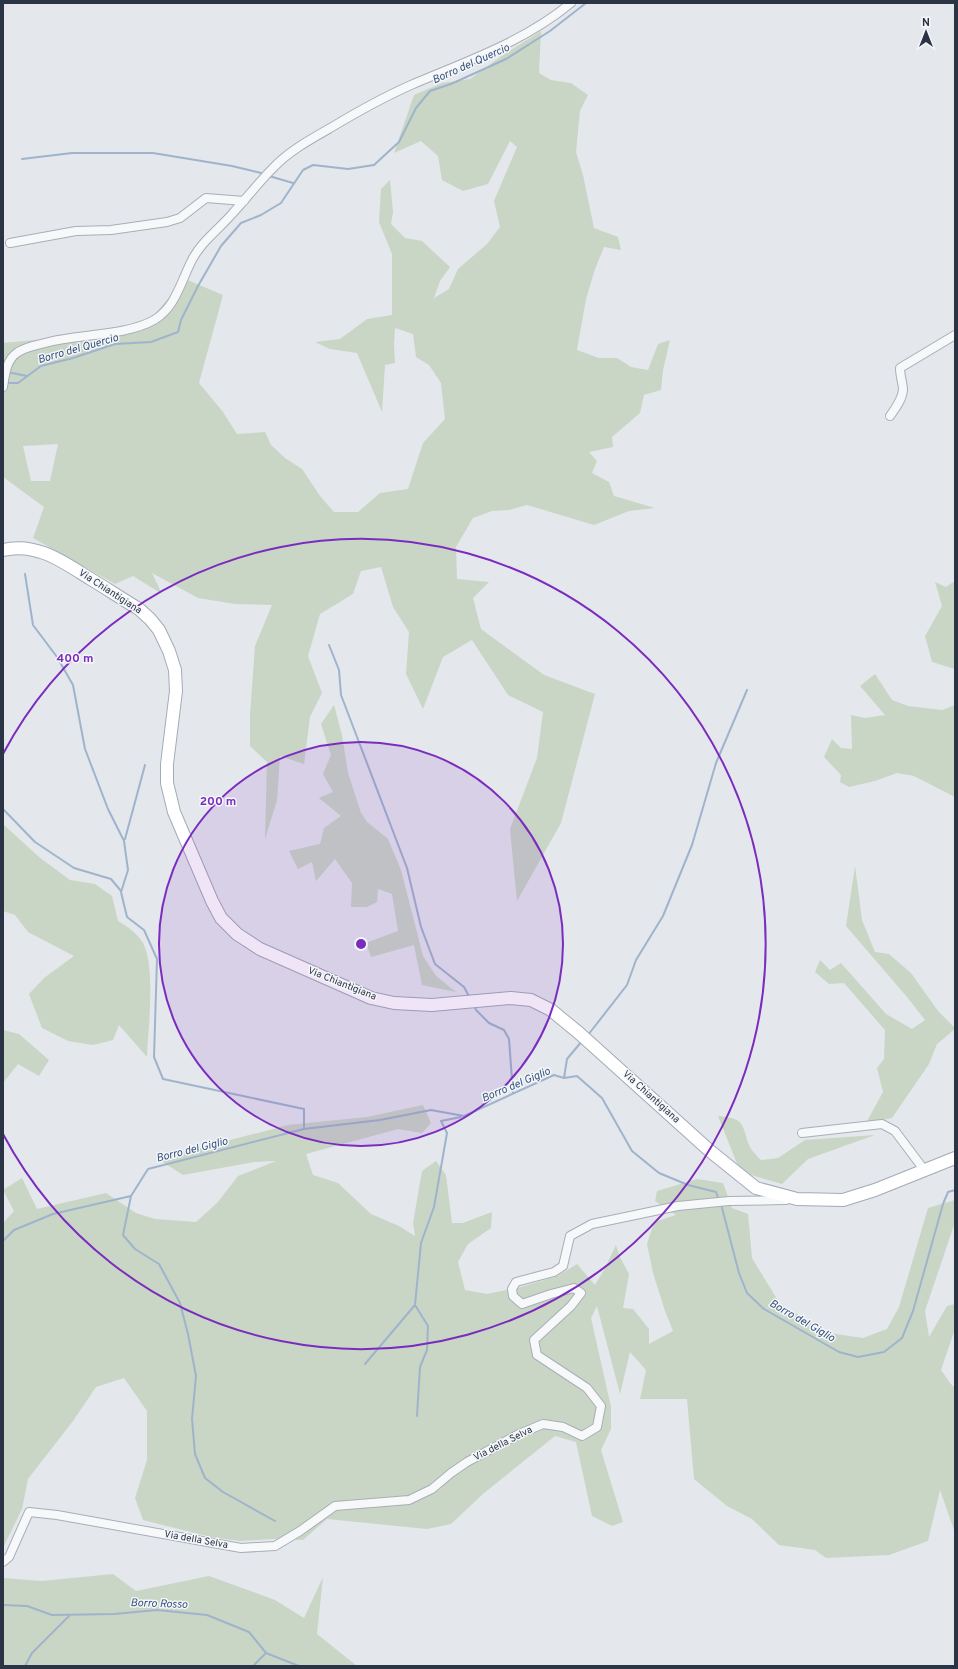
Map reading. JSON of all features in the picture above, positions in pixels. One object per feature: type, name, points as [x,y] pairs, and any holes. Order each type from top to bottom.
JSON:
[{"type":"main road","name":"Via Chiantigiana","points":[[3,550],[22,547],[52,556],[139,609],[159,630],[169,651],[175,677],[176,691],[167,764],[167,783],[174,812],[212,901],[222,918],[237,934],[260,949],[371,998],[394,1003],[414,1005],[483,999],[512,998],[531,1000],[551,1010],[579,1033],[710,1151],[756,1188],[797,1199],[843,1200],[875,1190],[955,1158]]},
{"type":"street","points":[[3,387],[5,370],[10,361],[17,353],[28,347],[52,341],[140,326],[166,312],[182,284],[192,259],[204,242],[244,201],[274,167],[298,147],[392,94],[480,57],[523,36],[559,13],[571,3]]},
{"type":"street","points":[[10,243],[76,231],[111,230],[167,222],[180,218],[206,198],[244,201]]},
{"type":"street","points":[[890,416],[898,404],[903,390],[900,380],[900,368],[955,335]]},
{"type":"street","points":[[802,1133],[882,1124],[896,1130],[924,1171]]},
{"type":"street","name":"Via della Selva","points":[[3,1562],[9,1557],[28,1512],[57,1515],[241,1548],[275,1546],[300,1531],[335,1506],[409,1500],[432,1489],[467,1462],[519,1434],[543,1424],[563,1427],[582,1436],[597,1427],[601,1406],[587,1388],[537,1355],[534,1340],[570,1306],[581,1293],[574,1288],[522,1304],[513,1296],[512,1289],[516,1282],[554,1272],[563,1266],[570,1236],[592,1224],[678,1206],[729,1201],[797,1199]]},
{"type":"green space","points":[[541,31],[539,73],[551,80],[571,83],[588,95],[580,111],[576,152],[583,175],[594,228],[618,237],[621,250],[604,247],[595,269],[586,299],[577,350],[599,358],[617,358],[631,367],[648,370],[658,344],[670,340],[663,370],[661,390],[644,395],[640,413],[612,437],[613,447],[589,452],[597,461],[592,473],[609,482],[614,496],[655,508],[629,511],[594,525],[527,505],[509,510],[492,511],[473,518],[456,547],[457,579],[489,582],[473,598],[481,629],[544,675],[595,694],[561,823],[517,901],[510,829],[537,758],[543,712],[508,695],[472,640],[443,657],[423,709],[406,674],[409,632],[393,607],[381,567],[361,571],[353,594],[320,614],[308,656],[322,693],[310,717],[304,764],[280,756],[277,800],[265,839],[267,762],[250,746],[250,715],[255,646],[272,605],[235,604],[198,598],[152,573],[162,594],[133,576],[115,584],[33,538],[44,507],[3,477],[3,343],[141,330],[185,279],[223,295],[199,383],[223,412],[237,434],[265,432],[271,445],[285,458],[302,469],[320,496],[334,512],[358,512],[380,493],[408,489],[423,443],[445,419],[441,383],[429,365],[416,357],[413,334],[395,328],[395,363],[385,365],[382,412],[357,353],[330,349],[315,342],[340,339],[367,319],[392,315],[392,254],[379,222],[381,189],[390,180],[393,212],[391,224],[405,238],[422,241],[450,267],[440,281],[434,298],[449,289],[458,269],[487,244],[500,227],[494,201],[517,147],[510,141],[488,184],[463,191],[442,180],[438,156],[421,141],[394,153],[414,95],[442,83],[470,79],[503,55]],"holes":[[[58,444],[50,481],[31,481],[23,446]]]},
{"type":"green space","points":[[955,581],[955,669],[932,662],[925,636],[942,606],[935,582],[946,587]]},
{"type":"green space","points":[[875,674],[892,700],[908,706],[942,710],[955,705],[955,797],[914,776],[897,773],[875,781],[849,787],[840,782],[841,775],[824,757],[832,739],[841,748],[852,749],[851,715],[865,718],[885,715],[860,686]]},
{"type":"green space","points":[[334,705],[342,735],[348,773],[361,813],[367,822],[388,839],[401,870],[423,956],[436,976],[456,992],[422,985],[414,945],[371,957],[366,943],[398,931],[392,894],[378,889],[377,902],[367,907],[351,907],[352,883],[335,859],[316,881],[312,862],[298,869],[289,851],[320,844],[324,828],[341,816],[319,798],[333,792],[323,774],[331,755],[321,724]]},
{"type":"green space","points":[[3,824],[39,857],[70,880],[95,884],[112,896],[118,921],[132,930],[143,943],[147,954],[150,982],[150,1015],[147,1057],[119,1025],[113,1040],[93,1045],[68,1041],[42,1028],[29,994],[44,978],[74,956],[28,932],[15,915],[3,911]]},
{"type":"green space","points":[[855,866],[862,920],[875,952],[889,954],[911,973],[938,1011],[955,1028],[937,1044],[929,1064],[892,1118],[866,1123],[883,1092],[877,1068],[884,1059],[885,1030],[844,983],[829,984],[815,972],[820,960],[830,970],[841,963],[886,1014],[912,1029],[925,1020],[846,926]]},
{"type":"green space","points":[[3,1030],[19,1034],[49,1060],[39,1076],[18,1064],[3,1083]]},
{"type":"green space","points":[[423,1105],[431,1123],[422,1133],[398,1129],[306,1154],[313,1175],[338,1183],[371,1214],[399,1226],[415,1236],[413,1223],[422,1171],[436,1161],[446,1175],[452,1223],[463,1223],[492,1212],[491,1228],[468,1244],[458,1262],[465,1290],[487,1294],[521,1287],[558,1276],[577,1264],[595,1285],[616,1245],[620,1257],[629,1274],[623,1308],[633,1309],[649,1329],[649,1344],[673,1331],[653,1273],[647,1244],[654,1222],[676,1215],[655,1201],[657,1191],[697,1179],[723,1183],[732,1208],[748,1214],[752,1258],[780,1304],[829,1333],[863,1338],[887,1329],[899,1307],[928,1208],[955,1200],[955,1222],[925,1311],[929,1337],[947,1306],[955,1304],[955,1329],[941,1370],[955,1388],[955,1533],[940,1490],[928,1541],[889,1555],[826,1558],[815,1550],[779,1545],[752,1519],[727,1506],[694,1479],[687,1399],[640,1399],[646,1370],[630,1352],[620,1394],[597,1306],[591,1318],[611,1407],[611,1429],[601,1450],[623,1522],[612,1526],[592,1516],[576,1442],[555,1436],[484,1493],[451,1524],[427,1529],[327,1519],[303,1540],[273,1539],[240,1541],[211,1537],[143,1520],[135,1498],[147,1460],[147,1411],[124,1378],[96,1387],[73,1421],[28,1479],[22,1509],[3,1548],[3,1223],[14,1211],[3,1190],[22,1178],[37,1209],[106,1193],[136,1213],[155,1219],[196,1222],[217,1203],[238,1176],[276,1161],[254,1162],[183,1175],[158,1159],[288,1125],[367,1117]]},
{"type":"green space","points":[[718,1116],[738,1120],[741,1123],[750,1147],[761,1160],[778,1158],[805,1140],[875,1135],[808,1159],[782,1184],[751,1175],[738,1166]]},
{"type":"green space","points":[[113,1574],[136,1591],[209,1576],[275,1600],[304,1618],[323,1577],[317,1634],[357,1666],[3,1666],[3,1578],[42,1581]]},
{"type":"waterway","name":"Borro del Quercio","points":[[6,383],[18,383],[41,366],[73,358],[115,344],[151,342],[178,332],[181,320],[198,286],[221,246],[241,223],[261,215],[281,203],[303,170],[313,165],[348,169],[374,165],[399,142],[416,108],[430,91],[451,84],[506,59],[550,31],[586,3]]},
{"type":"waterway","points":[[22,159],[72,153],[153,153],[232,166],[265,174]]},
{"type":"waterway","points":[[269,176],[293,183]]},
{"type":"waterway","points":[[7,372],[27,376]]},
{"type":"waterway","points":[[25,574],[33,625],[57,657],[73,685],[85,749],[108,809],[124,841],[128,870],[121,892],[127,917],[144,930],[157,959],[154,1057],[163,1079],[304,1109],[304,1129]]},
{"type":"waterway","points":[[329,645],[339,670],[341,695],[407,868],[421,927],[435,964],[464,987],[470,998]]},
{"type":"waterway","points":[[588,1035],[627,985],[636,960],[663,916],[692,845],[716,763],[747,690]]},
{"type":"waterway","points":[[125,839],[145,765]]},
{"type":"waterway","points":[[3,809],[35,842],[74,868],[111,879],[121,891]]},
{"type":"waterway","points":[[474,1005],[476,1010],[489,1023],[504,1030],[509,1039],[513,1093]]},
{"type":"waterway","points":[[564,1078],[567,1059],[582,1041]]},
{"type":"waterway","name":"Borro del Giglio","points":[[3,1241],[14,1230],[53,1214],[131,1196],[148,1169],[304,1129],[380,1120],[431,1110],[464,1116],[554,1075],[564,1078],[577,1076],[602,1098],[632,1151],[659,1173],[688,1185],[716,1192],[719,1200]]},
{"type":"waterway","points":[[365,1364],[415,1305],[421,1243],[434,1207],[447,1133],[441,1121],[461,1117]]},
{"type":"waterway","name":"Borro del Giglio","points":[[721,1204],[739,1273],[747,1293],[764,1309],[839,1352],[858,1357],[884,1352],[902,1338],[913,1311],[943,1204],[948,1192],[955,1190]]},
{"type":"waterway","points":[[131,1196],[123,1235],[135,1249],[159,1264],[180,1303],[196,1376],[192,1419],[195,1454],[205,1478],[223,1492],[275,1521]]},
{"type":"waterway","points":[[415,1305],[428,1326],[427,1350],[420,1367],[417,1416]]},
{"type":"waterway","name":"Borro Rosso","points":[[3,1605],[27,1606],[52,1615],[114,1614],[157,1610],[207,1615],[249,1632],[266,1653],[299,1666]]},
{"type":"waterway","points":[[25,1666],[32,1653],[70,1615]]},
{"type":"waterway","points":[[253,1666],[266,1653]]}]
